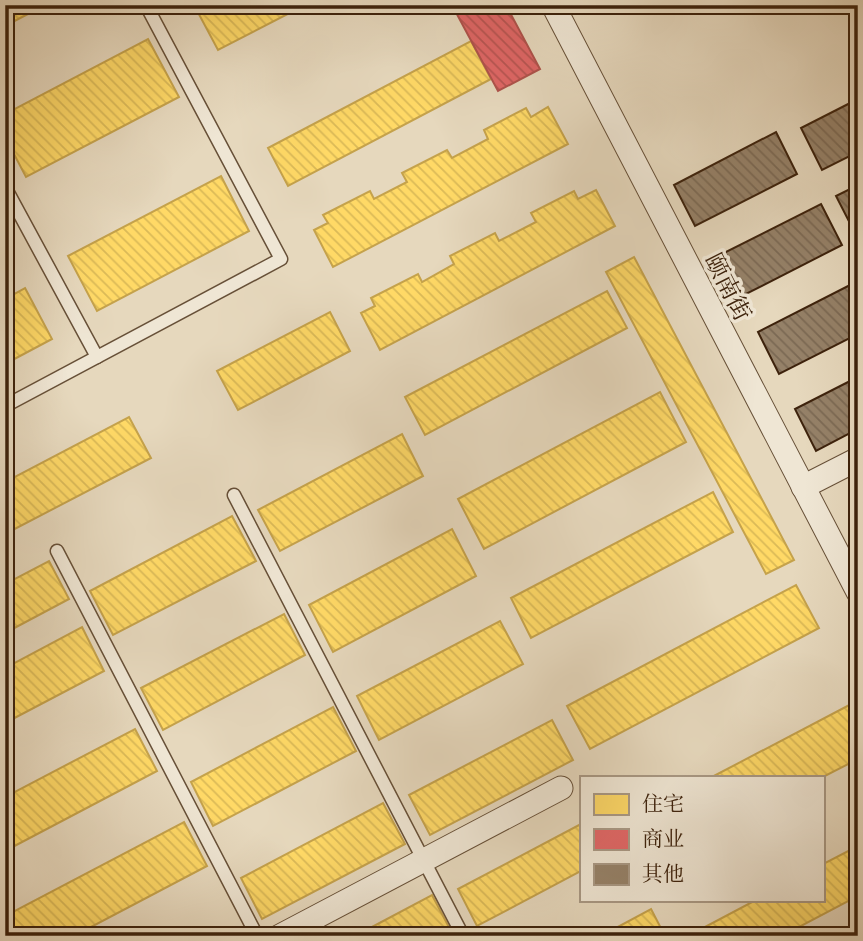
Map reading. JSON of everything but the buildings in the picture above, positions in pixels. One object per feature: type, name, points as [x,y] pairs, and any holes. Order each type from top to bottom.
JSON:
[{"type":"street","name":"颐南街","points":[[553,5],[858,592]]},
{"type":"street","points":[[803,487],[858,459]]},
{"type":"street","points":[[280,936],[561,788]]},
{"type":"lane","points":[[5,406],[281,259],[146,5]]},
{"type":"lane","points":[[5,187],[97,357]]},
{"type":"lane","points":[[234,495],[463,936]]},
{"type":"lane","points":[[57,551],[257,936]]}]
